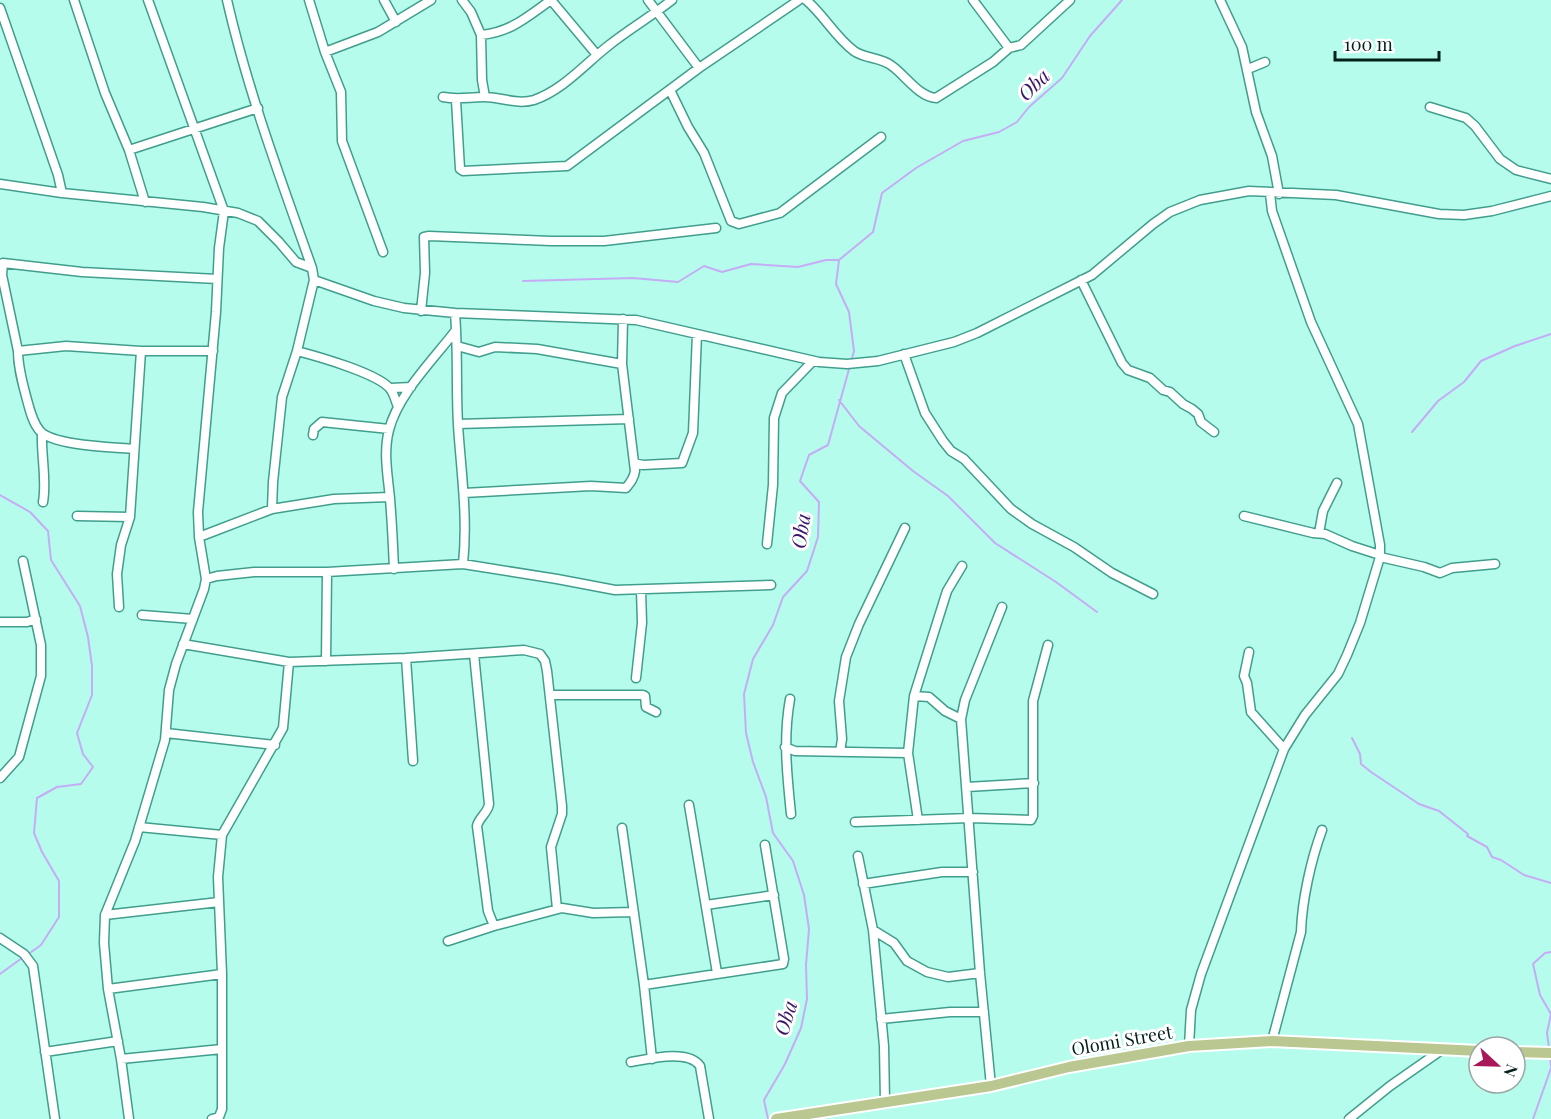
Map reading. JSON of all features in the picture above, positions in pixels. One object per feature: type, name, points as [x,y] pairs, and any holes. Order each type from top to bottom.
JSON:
[{"type":"main road","name":"Olomi Street","points":[[776,1119],[991,1086],[1069,1067],[1189,1046],[1272,1041],[1467,1050]]},
{"type":"main road","points":[[1527,1052],[1551,1053]]},
{"type":"street","points":[[74,0],[105,93],[129,150],[146,202]]},
{"type":"street","points":[[129,1119],[108,989],[104,943],[105,915],[129,859],[139,827],[166,733],[169,690],[206,579],[199,537],[198,512],[224,211],[210,166],[148,0]]},
{"type":"street","points":[[227,0],[237,43],[289,205],[312,268],[314,280],[297,351],[282,397],[272,509]]},
{"type":"street","points":[[309,0],[325,52],[341,92],[342,141],[382,252]]},
{"type":"street","points":[[384,0],[396,22]]},
{"type":"street","points":[[325,52],[378,32],[431,0]]},
{"type":"street","points":[[462,0],[471,12],[482,35],[482,80],[485,97]]},
{"type":"street","points":[[482,35],[495,34],[513,27],[551,0],[597,55]]},
{"type":"street","points":[[648,0],[699,68]]},
{"type":"street","points":[[443,97],[456,100],[485,97],[526,102],[536,99],[549,93],[672,0]]},
{"type":"street","points":[[778,0],[785,8]]},
{"type":"street","points":[[456,100],[460,169],[463,171],[554,167],[572,163],[699,68],[799,0]]},
{"type":"street","points":[[806,0],[853,50],[889,63],[930,98],[942,95],[993,62],[1009,48],[1021,45],[1070,0]]},
{"type":"street","points":[[1189,1046],[1191,1010],[1201,974],[1284,749],[1305,715],[1338,674],[1360,623],[1380,556],[1378,528],[1358,424],[1311,322],[1272,212],[1274,194],[1272,156],[1256,112],[1248,69],[1235,29],[1220,0]]},
{"type":"street","points":[[976,2],[1009,48]]},
{"type":"street","points":[[0,8],[55,164],[62,193]]},
{"type":"street","points":[[1248,69],[1265,62]]},
{"type":"street","points":[[670,90],[704,153],[731,221],[738,224],[780,213],[881,137]]},
{"type":"street","points":[[1430,106],[1466,118],[1475,126],[1494,153],[1516,170],[1551,179]]},
{"type":"street","points":[[129,150],[258,108]]},
{"type":"street","points":[[0,184],[238,213],[258,221],[296,262],[312,268]]},
{"type":"street","points":[[314,280],[374,301],[421,310],[623,319],[813,361],[836,364],[862,363],[954,342],[977,333],[1105,266],[1170,212],[1200,200],[1249,191],[1274,194],[1336,195],[1439,214],[1464,215],[1492,211],[1551,196]]},
{"type":"street","points":[[421,310],[425,273],[424,237],[603,241],[716,228]]},
{"type":"street","points":[[134,449],[81,444],[52,438],[36,427],[28,407],[18,363],[18,351],[2,275],[3,263],[82,272],[217,279]]},
{"type":"street","points":[[1081,280],[1122,363],[1128,370],[1150,378],[1163,390],[1170,392],[1198,414],[1201,422],[1214,432]]},
{"type":"street","points":[[455,313],[458,424],[464,493],[465,538],[462,564]]},
{"type":"street","points":[[464,493],[559,490],[591,486],[626,488],[633,480],[635,471],[622,364],[623,319]]},
{"type":"street","points":[[394,569],[386,447],[389,429],[398,407],[411,387],[456,330]]},
{"type":"street","points":[[634,463],[682,464],[693,433],[697,334]]},
{"type":"street","points":[[18,351],[66,346],[141,351],[213,351]]},
{"type":"street","points":[[457,346],[479,352],[495,346],[537,349],[622,364]]},
{"type":"street","points":[[119,607],[117,574],[121,545],[130,516],[141,351]]},
{"type":"street","points":[[297,351],[361,371],[391,388],[411,387]]},
{"type":"street","points":[[904,354],[925,413],[943,441],[951,451],[964,459],[1011,509],[1120,578],[1153,594]]},
{"type":"street","points":[[767,544],[773,485],[774,418],[782,393],[813,361]]},
{"type":"street","points":[[391,388],[398,407]]},
{"type":"street","points":[[458,424],[629,419]]},
{"type":"street","points":[[313,435],[314,429],[322,422],[389,429]]},
{"type":"street","points":[[42,433],[42,463],[46,480],[43,502]]},
{"type":"street","points":[[1319,533],[1323,510],[1337,483]]},
{"type":"street","points":[[199,537],[272,509],[334,500],[390,497]]},
{"type":"street","points":[[77,516],[130,516]]},
{"type":"street","points":[[1244,516],[1319,533],[1380,556],[1440,573],[1452,568],[1495,564]]},
{"type":"street","points":[[840,752],[842,739],[839,701],[846,657],[859,624],[905,528]]},
{"type":"street","points":[[0,778],[19,757],[41,676],[41,645],[23,561]]},
{"type":"street","points":[[206,579],[254,572],[327,572],[462,564],[615,590],[771,585]]},
{"type":"street","points":[[918,820],[908,753],[914,696],[947,591],[962,566]]},
{"type":"street","points":[[326,661],[327,572]]},
{"type":"street","points":[[636,678],[642,623],[641,590]]},
{"type":"street","points":[[991,1086],[980,973],[962,719],[965,700],[1002,608]]},
{"type":"street","points":[[142,615],[193,619]]},
{"type":"street","points":[[0,622],[27,622],[36,619]]},
{"type":"street","points":[[183,644],[289,662],[406,658],[524,650],[540,654],[548,671],[562,806],[562,814],[551,847],[557,909]]},
{"type":"street","points":[[855,822],[970,818],[1031,820],[1034,783],[1033,701],[1048,645]]},
{"type":"street","points":[[1249,652],[1244,676],[1251,712],[1284,749]]},
{"type":"street","points":[[474,654],[489,804],[489,809],[478,821],[477,826],[488,911],[494,926]]},
{"type":"street","points":[[406,658],[413,761]]},
{"type":"street","points":[[212,1119],[219,1117],[222,1108],[222,974],[218,877],[222,835],[283,729],[289,662]]},
{"type":"street","points":[[550,695],[643,695],[646,707],[656,712]]},
{"type":"street","points":[[914,696],[929,697],[945,711],[962,719]]},
{"type":"street","points":[[790,699],[786,720],[785,747],[791,814]]},
{"type":"street","points":[[166,733],[275,745]]},
{"type":"street","points":[[785,747],[795,751],[908,753]]},
{"type":"street","points":[[967,787],[1034,783]]},
{"type":"street","points":[[689,805],[717,973]]},
{"type":"street","points":[[139,827],[222,835]]},
{"type":"street","points":[[622,828],[652,1059]]},
{"type":"street","points":[[1272,1041],[1301,932],[1301,917],[1315,849],[1322,830]]},
{"type":"street","points":[[644,985],[783,964],[781,932],[765,845]]},
{"type":"street","points":[[858,856],[873,930],[885,1070],[885,1102]]},
{"type":"street","points":[[863,884],[942,872],[973,872]]},
{"type":"street","points":[[706,905],[774,895]]},
{"type":"street","points":[[105,915],[219,902]]},
{"type":"street","points":[[448,941],[562,908],[593,913],[633,912]]},
{"type":"street","points":[[873,930],[894,943],[907,961],[927,972],[948,977],[980,973]]},
{"type":"street","points":[[0,938],[24,954],[33,966],[55,1119]]},
{"type":"street","points":[[108,989],[222,974]]},
{"type":"street","points":[[881,1019],[950,1012],[984,1012]]},
{"type":"street","points":[[45,1052],[118,1041]]},
{"type":"street","points":[[121,1059],[222,1049]]},
{"type":"street","points":[[1349,1119],[1390,1086],[1443,1049]]},
{"type":"street","points":[[631,1062],[687,1057],[697,1062],[700,1066],[709,1119]]},
{"type":"waterway","name":"Oba","points":[[768,1119],[764,1100],[785,1064],[801,1028],[807,999],[806,965],[809,929],[804,895],[793,861],[773,833],[766,797],[753,762],[746,733],[744,694],[753,659],[773,625],[783,597],[807,571],[818,537],[819,502],[800,481],[809,455],[828,445],[854,351],[849,312],[836,284],[839,260],[873,232],[882,193],[916,168],[963,141],[999,132],[1017,122],[1029,107],[1062,78],[1090,36],[1122,0]]},
{"type":"waterway","points":[[523,281],[633,278],[678,282],[704,266],[722,272],[751,264],[798,267],[826,260],[839,260]]},
{"type":"waterway","points":[[1412,432],[1438,401],[1464,382],[1481,361],[1551,334]]},
{"type":"waterway","points":[[839,400],[859,426],[913,471],[948,496],[995,543],[1056,582],[1097,612]]},
{"type":"waterway","points":[[0,495],[30,512],[48,531],[51,560],[80,606],[92,666],[92,695],[77,733],[83,754],[93,767],[81,784],[57,787],[37,798],[34,833],[59,881],[59,917],[41,945],[27,955]]},
{"type":"waterway","points":[[1352,738],[1360,754],[1361,764],[1371,772],[1419,804],[1439,811],[1468,834],[1467,836],[1487,847],[1492,857],[1524,875],[1551,883]]},
{"type":"waterway","points":[[1549,1048],[1547,1033],[1551,1014],[1540,995],[1533,964],[1545,953],[1551,952]]},
{"type":"waterway","points":[[0,974],[22,958]]},
{"type":"waterway","points":[[1550,1057],[1551,1066]]},
{"type":"waterway","points":[[1533,1119],[1551,1068]]}]
